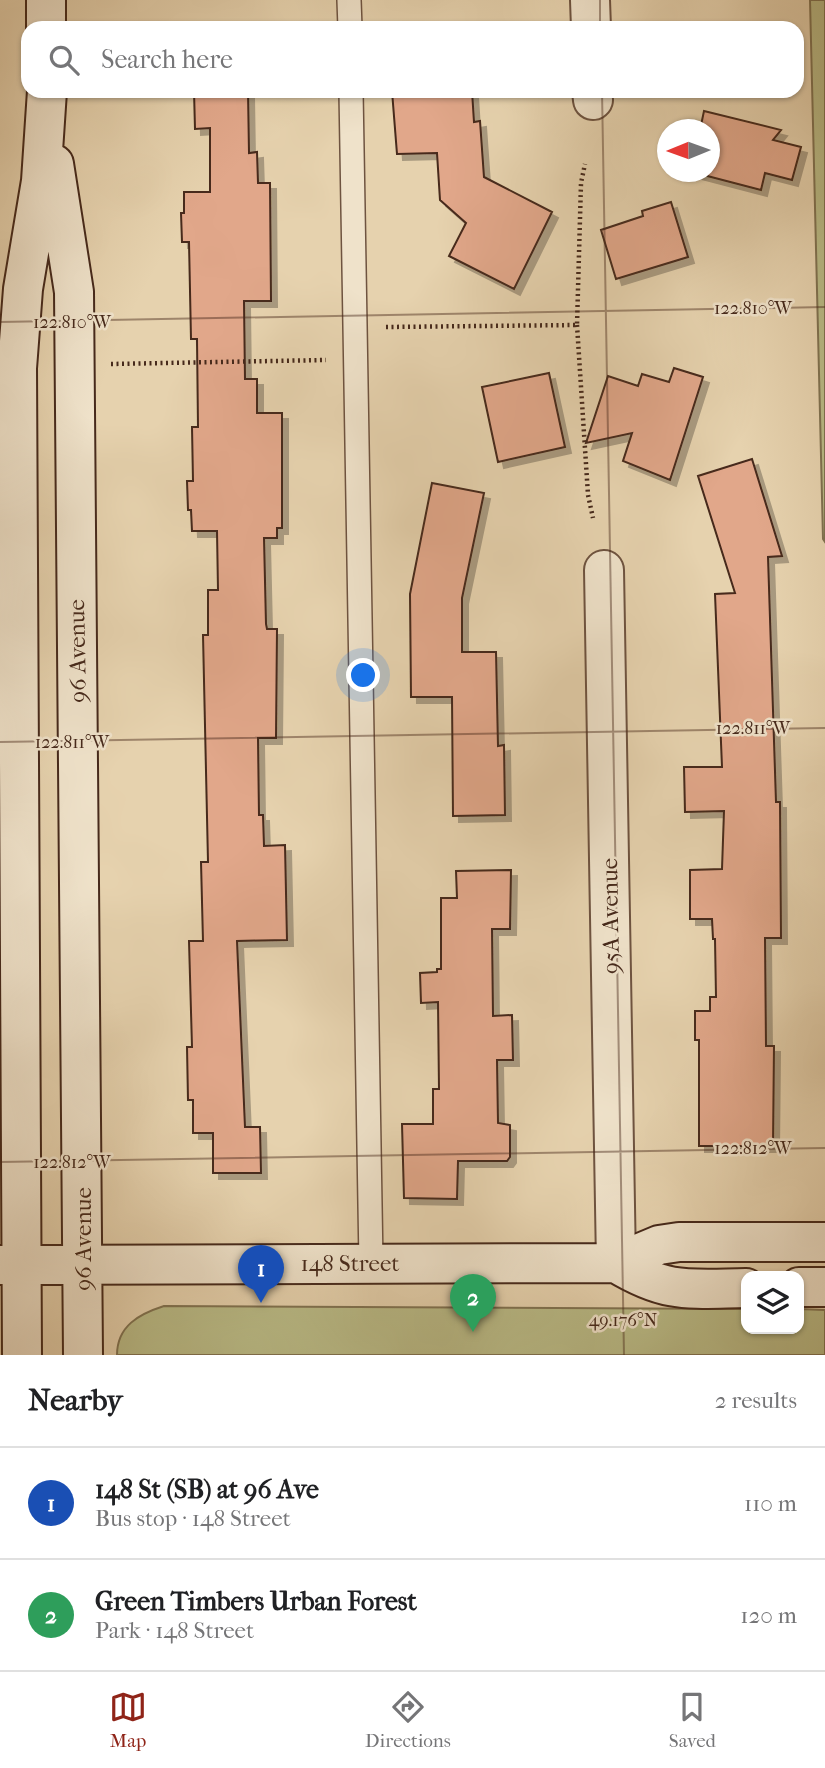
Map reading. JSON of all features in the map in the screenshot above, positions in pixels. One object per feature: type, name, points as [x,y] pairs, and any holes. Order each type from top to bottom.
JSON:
[{"type":"main road","points":[[46,0],[46,21]]},
{"type":"main road","points":[[590,0],[591,21]]},
{"type":"main road","name":"96 Avenue","points":[[22,1355],[11,1265],[8,517],[23,289],[41,181],[47,104]]},
{"type":"main road","name":"96 Avenue","points":[[47,104],[74,292],[83,1355]]},
{"type":"main road","name":"95A Avenue","points":[[604,570],[616,1263]]},
{"type":"main road","name":"148 Street","points":[[11,1265],[616,1263],[650,1248],[679,1242],[825,1242]]},
{"type":"main road","name":"148 Street","points":[[616,1263],[640,1277],[672,1289],[741,1288]]},
{"type":"main road","points":[[804,1287],[825,1287]]},
{"type":"lane","points":[[349,0],[350,21]]},
{"type":"lane","points":[[351,98],[371,1263]]},
{"type":"path","points":[[585,164],[581,183],[578,325],[588,495],[593,518]]},
{"type":"path","points":[[354,327],[578,325]]},
{"type":"path","points":[[111,364],[355,360]]},
{"type":"green space","points":[[810,0],[825,0],[825,542],[823,539]]},
{"type":"green space","points":[[164,1306],[741,1309],[741,1334],[804,1334],[804,1309],[825,1310],[825,1355],[117,1355],[125,1329],[146,1313]]},
{"type":"building","points":[[194,98],[248,98],[249,153],[257,152],[258,183],[270,183],[271,301],[244,301],[245,379],[257,379],[257,413],[282,413],[282,528],[277,528],[277,538],[264,538],[266,624],[267,629],[277,629],[276,738],[258,738],[259,815],[263,815],[264,846],[285,845],[287,940],[237,941],[245,1127],[260,1127],[261,1173],[213,1173],[213,1133],[193,1133],[193,1100],[188,1100],[187,1047],[192,1047],[189,941],[203,941],[201,862],[208,862],[203,635],[208,635],[208,590],[218,590],[217,531],[192,531],[191,510],[188,510],[187,481],[193,481],[192,427],[198,427],[197,339],[191,339],[189,242],[182,242],[181,213],[184,213],[184,192],[210,192],[210,128],[195,129]]},
{"type":"building","points":[[393,98],[472,98],[474,122],[480,121],[484,177],[552,212],[514,289],[449,256],[466,223],[440,200],[437,153],[397,154]]},
{"type":"building","points":[[704,111],[781,130],[773,140],[801,147],[792,180],[765,173],[761,190],[720,179],[720,119],[702,119]]},
{"type":"building","points":[[671,202],[688,257],[616,279],[601,230],[643,216],[642,211]]},
{"type":"building","points":[[674,368],[703,377],[670,480],[623,461],[632,433],[586,443],[608,376],[638,386],[642,374],[669,382]]},
{"type":"building","points":[[549,373],[565,447],[498,462],[482,387]]},
{"type":"building","points":[[752,459],[782,556],[768,557],[776,802],[780,802],[781,938],[765,938],[766,1046],[774,1046],[773,1146],[699,1146],[699,1040],[695,1040],[695,1011],[710,1011],[710,997],[716,997],[715,939],[712,919],[690,919],[690,870],[722,869],[724,811],[685,812],[684,767],[722,767],[715,594],[735,593],[698,476]]},
{"type":"building","points":[[432,483],[484,493],[462,598],[462,652],[496,652],[498,746],[504,745],[505,815],[453,816],[452,697],[411,697],[410,594]]},
{"type":"building","points":[[511,870],[510,929],[492,929],[493,1016],[512,1015],[513,1060],[497,1060],[498,1123],[510,1125],[510,1157],[507,1161],[458,1161],[457,1199],[404,1198],[402,1124],[433,1124],[433,1089],[439,1089],[438,1002],[421,1003],[420,973],[437,972],[437,969],[441,969],[441,898],[457,898],[456,871]]},
{"type":"place","name":"148 St (SB) at 96 Ave","points":[[261,1303]]},
{"type":"place","name":"Green Timbers Urban Forest","points":[[473,1332]]}]
